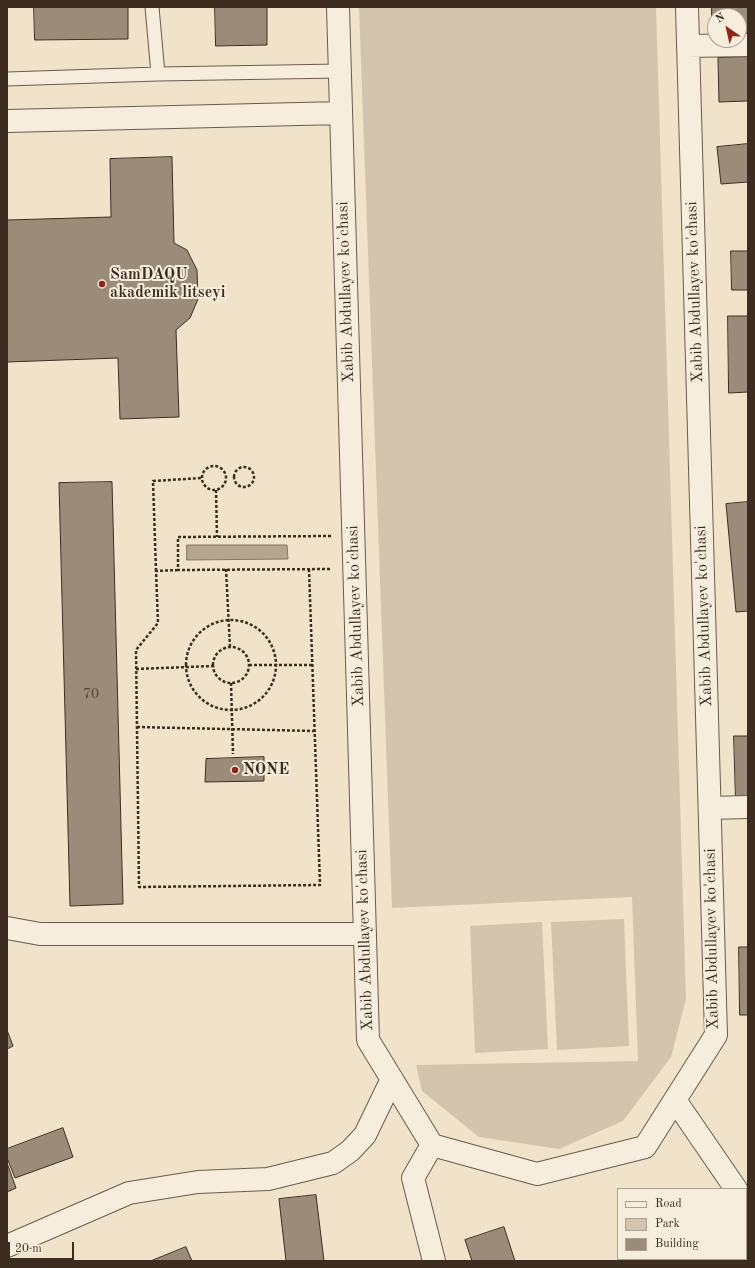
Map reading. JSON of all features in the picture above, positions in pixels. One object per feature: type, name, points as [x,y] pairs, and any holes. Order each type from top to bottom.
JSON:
[{"type":"street","name":"Xabib Abdullayev ko'chasi","points":[[338,7],[368,1040],[432,1145],[537,1174],[645,1147],[716,1035],[687,7]]},
{"type":"street","points":[[688,46],[748,45]]},
{"type":"street","points":[[7,121],[341,113]]},
{"type":"street","points":[[710,808],[748,807]]},
{"type":"street","points":[[7,928],[40,934],[365,934]]},
{"type":"street","points":[[7,1246],[129,1193],[198,1182],[268,1179],[333,1163],[350,1151],[365,1135],[392,1079]]},
{"type":"street","points":[[675,1100],[735,1188]]},
{"type":"street","points":[[432,1145],[413,1178],[434,1261]]},
{"type":"lane","points":[[152,7],[158,74]]},
{"type":"lane","points":[[7,79],[340,70]]},
{"type":"path","points":[[215,466],[225,472],[226,480],[223,486],[216,490],[212,490],[205,485],[202,478],[207,468],[215,466]]},
{"type":"path","points":[[243,467],[251,471],[254,476],[251,485],[245,487],[238,485],[234,480],[235,473],[243,467]]},
{"type":"path","points":[[202,478],[153,481],[158,623],[136,650],[138,888],[320,885],[308,569]]},
{"type":"path","points":[[216,490],[217,537]]},
{"type":"path","points":[[178,570],[178,537],[353,536]]},
{"type":"path","points":[[156,571],[354,568]]},
{"type":"path","points":[[226,569],[230,620],[230,647]]},
{"type":"path","points":[[230,620],[244,621],[257,627],[268,638],[274,650],[277,664],[275,679],[268,692],[258,702],[245,709],[232,711],[215,708],[202,700],[192,688],[186,674],[186,658],[191,644],[201,631],[214,623],[230,620]]},
{"type":"path","points":[[230,647],[236,648],[246,654],[249,666],[246,676],[236,682],[231,683],[221,679],[214,671],[213,666],[216,655],[220,651],[230,647]]},
{"type":"path","points":[[249,666],[277,664],[312,665]]},
{"type":"path","points":[[136,669],[213,666]]},
{"type":"path","points":[[231,683],[233,754]]},
{"type":"path","points":[[137,727],[315,731]]},
{"type":"green space","points":[[359,7],[656,7],[686,999],[671,1057],[623,1121],[559,1149],[479,1137],[422,1091],[416,1065],[638,1061],[632,897],[392,908]]},
{"type":"green space","points":[[624,919],[629,1046],[557,1050],[551,922]]},
{"type":"green space","points":[[542,922],[548,1049],[475,1053],[470,926]]},
{"type":"shaded area","points":[[187,545],[287,545],[288,559],[187,560]]},
{"type":"building","points":[[34,7],[128,7],[128,39],[35,40]]},
{"type":"building","points":[[215,7],[267,7],[267,45],[216,46]]},
{"type":"building","points":[[712,7],[748,7],[748,44],[747,8]]},
{"type":"building","points":[[748,57],[748,101],[719,102],[718,58]]},
{"type":"building","points":[[748,144],[748,182],[721,184],[717,147]]},
{"type":"building","name":"SamDAQU akademik litseyi","points":[[172,157],[174,243],[187,250],[197,270],[198,299],[190,318],[176,330],[179,417],[120,419],[118,358],[7,362],[7,220],[111,217],[110,159]]},
{"type":"building","points":[[731,251],[748,251],[748,290],[732,290]]},
{"type":"building","points":[[728,316],[748,316],[748,392],[729,393]]},
{"type":"building","points":[[112,482],[123,904],[70,906],[59,483]]},
{"type":"building","points":[[748,502],[748,611],[736,612],[726,504]]},
{"type":"building","points":[[734,736],[748,736],[748,802],[736,803]]},
{"type":"building","name":"NONE","points":[[264,757],[264,781],[205,782],[206,759]]},
{"type":"building","points":[[739,947],[748,947],[748,1015],[740,1015]]},
{"type":"building","points":[[7,1030],[13,1046],[7,1049]]},
{"type":"building","points":[[63,1128],[73,1157],[15,1178],[7,1158],[7,1149]]},
{"type":"building","points":[[7,1163],[16,1188],[7,1192]]},
{"type":"building","points":[[316,1195],[324,1261],[286,1261],[279,1199]]},
{"type":"building","points":[[748,1217],[748,1261],[704,1261],[747,1260]]},
{"type":"building","points":[[504,1227],[515,1261],[472,1261],[465,1240]]},
{"type":"building","points":[[186,1247],[192,1261],[151,1261]]},
{"type":"building","points":[[680,1260],[681,1261],[658,1261]]},
{"type":"place","name":"SamDAQU akademik litseyi","points":[[102,284]]},
{"type":"place","name":"NONE","points":[[235,770]]}]
